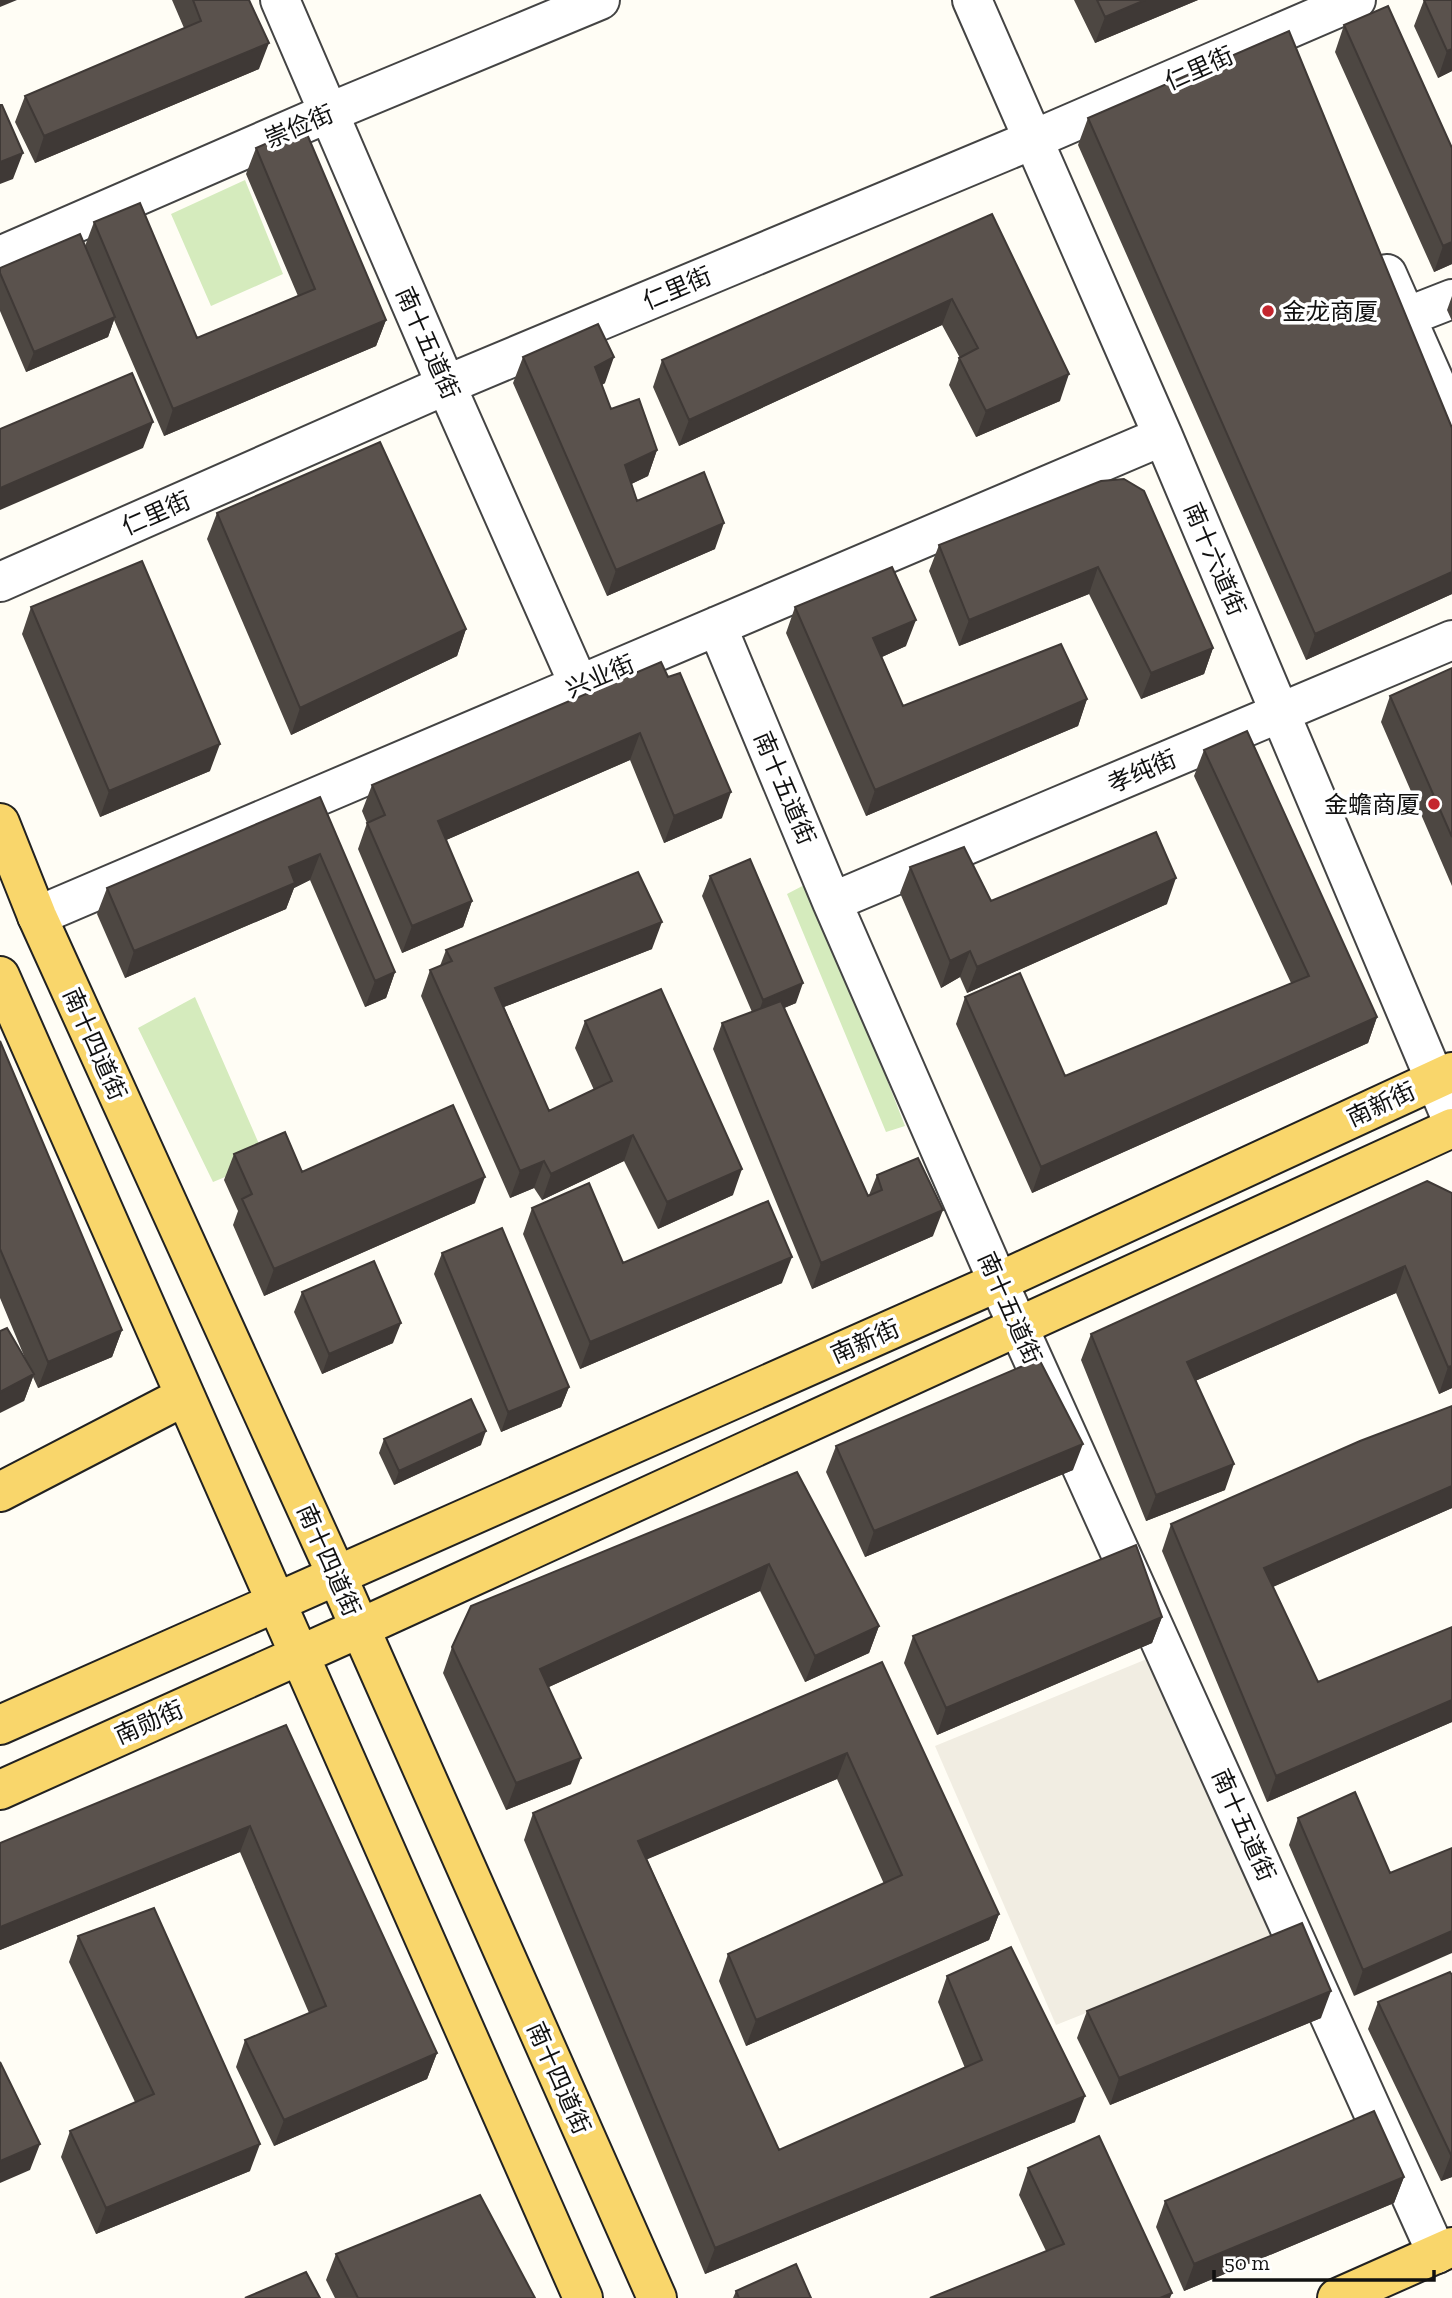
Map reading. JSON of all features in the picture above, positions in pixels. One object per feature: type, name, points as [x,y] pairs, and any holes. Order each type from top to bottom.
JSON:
[{"type":"main road","name":"南十四道街","points":[[0,823],[37,916],[337,1576],[657,2298]]},
{"type":"main road","points":[[0,976],[583,2298]]},
{"type":"main road","name":"南新街","points":[[276,1604],[998,1282],[1443,1076]]},
{"type":"main road","name":"南新街","points":[[299,1655],[1452,1128]]},
{"type":"main road","points":[[0,1492],[186,1395]]},
{"type":"main road","points":[[0,1726],[276,1604]]},
{"type":"main road","name":"南勋街","points":[[0,1790],[299,1655]]},
{"type":"main road","points":[[1336,2298],[1445,2250]]},
{"type":"street","name":"南十五道街","points":[[280,0],[579,685]]},
{"type":"street","name":"崇俭街","points":[[0,256],[328,113],[600,0]]},
{"type":"street","name":"南十六道街","points":[[972,0],[1163,436],[1280,713],[1443,1076],[1452,1120]]},
{"type":"street","name":"仁里街","points":[[0,582],[446,385],[1032,140],[1356,0]]},
{"type":"street","points":[[1279,33],[1296,70]]},
{"type":"street","points":[[1373,243],[1452,421]]},
{"type":"street","points":[[1406,317],[1452,299]]},
{"type":"street","name":"兴业街","points":[[37,916],[1163,436]]},
{"type":"street","name":"南十五道街","points":[[717,626],[832,902],[998,1282],[1445,2250]]},
{"type":"street","name":"孝纯街","points":[[832,902],[1452,640]]},
{"type":"green space","points":[[245,180],[283,274],[211,306],[171,214]]},
{"type":"green space","points":[[810,882],[905,1126],[886,1132],[787,894]]},
{"type":"green space","points":[[195,997],[266,1160],[213,1182],[138,1028]]},
{"type":"shaded area","points":[[1159,1654],[1284,1934],[1056,2025],[935,1746]]},
{"type":"building","points":[[193,0],[249,0],[269,43],[44,136],[25,96],[201,21]]},
{"type":"building","points":[[1097,0],[1145,0],[1105,17]]},
{"type":"building","points":[[1424,0],[1452,0],[1452,49],[1447,51]]},
{"type":"building","points":[[1388,6],[1452,148],[1452,242],[1443,246],[1344,25]]},
{"type":"building","name":"金龙商厦","points":[[1289,31],[1452,428],[1452,572],[1315,634],[1088,118]]},
{"type":"building","points":[[0,105],[23,153],[0,162]]},
{"type":"building","points":[[304,127],[386,320],[173,409],[94,222],[140,203],[197,338],[315,289],[256,148]]},
{"type":"building","points":[[992,214],[1069,374],[986,411],[959,358],[978,348],[952,299],[689,420],[662,360]]},
{"type":"building","points":[[80,234],[115,317],[34,352],[0,268]]},
{"type":"building","points":[[598,324],[614,357],[595,367],[611,409],[639,399],[657,450],[625,465],[637,501],[704,472],[724,523],[616,570],[523,357]]},
{"type":"building","points":[[132,373],[153,422],[0,488],[0,429]]},
{"type":"building","points":[[380,442],[466,629],[300,708],[217,513]]},
{"type":"building","points":[[1124,479],[1144,491],[1213,648],[1151,673],[1098,567],[969,620],[939,545],[1101,481]]},
{"type":"building","points":[[142,561],[220,744],[109,791],[31,607]]},
{"type":"building","points":[[892,567],[916,620],[873,638],[903,706],[1061,644],[1087,699],[875,790],[795,607]]},
{"type":"building","points":[[661,662],[668,677],[680,673],[731,792],[674,816],[640,733],[438,821],[472,901],[412,926],[367,823],[385,815],[372,785]]},
{"type":"building","points":[[1452,668],[1452,837],[1390,696]]},
{"type":"building","points":[[1247,731],[1377,1017],[1041,1167],[965,997],[1020,973],[1065,1076],[1309,976],[1204,750]]},
{"type":"building","points":[[320,797],[395,972],[375,981],[320,854],[289,867],[295,883],[134,951],[107,888]]},
{"type":"building","points":[[1156,832],[1176,878],[977,967],[970,951],[950,961],[910,867],[964,847],[991,901]]},
{"type":"building","points":[[750,859],[803,983],[763,1000],[710,876]]},
{"type":"building","points":[[638,872],[662,922],[495,988],[549,1111],[612,1081],[585,1021],[661,989],[742,1169],[667,1202],[633,1135],[551,1174],[544,1161],[520,1171],[430,970],[452,961],[446,950]]},
{"type":"building","points":[[781,1001],[868,1196],[882,1190],[877,1175],[918,1158],[943,1210],[821,1263],[722,1023]]},
{"type":"building","points":[[0,1041],[122,1330],[48,1362],[0,1249]]},
{"type":"building","points":[[453,1105],[485,1177],[274,1269],[242,1199],[252,1194],[234,1154],[285,1132],[302,1172]]},
{"type":"building","points":[[1427,1181],[1452,1193],[1452,1366],[1448,1367],[1405,1266],[1187,1362],[1234,1464],[1156,1495],[1091,1334]]},
{"type":"building","points":[[589,1183],[623,1263],[768,1201],[792,1257],[590,1342],[532,1208]]},
{"type":"building","points":[[502,1228],[569,1387],[508,1412],[442,1253]]},
{"type":"building","points":[[374,1261],[401,1323],[329,1354],[302,1292]]},
{"type":"building","points":[[7,1328],[34,1374],[0,1392],[0,1331]]},
{"type":"building","points":[[1039,1359],[1083,1444],[874,1531],[836,1446]]},
{"type":"building","points":[[471,1399],[486,1431],[399,1471],[384,1439]]},
{"type":"building","points":[[1452,1406],[1452,1486],[1264,1568],[1318,1682],[1452,1627],[1452,1700],[1276,1776],[1171,1524],[1360,1441]]},
{"type":"building","points":[[797,1472],[879,1626],[815,1656],[769,1564],[540,1669],[581,1758],[516,1783],[452,1647],[471,1606]]},
{"type":"building","points":[[1136,1545],[1162,1617],[946,1708],[913,1636]]},
{"type":"building","points":[[882,1662],[999,1914],[756,2020],[728,1954],[902,1875],[847,1753],[638,1841],[779,2150],[982,2060],[947,1976],[1011,1947],[1085,2096],[715,2248],[533,1813]]},
{"type":"building","points":[[286,1725],[437,2053],[284,2120],[245,2040],[326,2006],[250,1826],[0,1927],[0,1843]]},
{"type":"building","points":[[1355,1792],[1390,1873],[1452,1848],[1452,1931],[1363,1970],[1298,1818]]},
{"type":"building","points":[[154,1908],[260,2144],[106,2208],[70,2131],[154,2094],[78,1936]]},
{"type":"building","points":[[1302,1923],[1331,1991],[1119,2078],[1087,2011]]},
{"type":"building","points":[[1450,1972],[1452,1975],[1451,2155],[1378,2002]]},
{"type":"building","points":[[0,2062],[40,2144],[0,2161]]},
{"type":"building","points":[[1374,2111],[1404,2177],[1194,2264],[1165,2201]]},
{"type":"building","points":[[1099,2136],[1172,2293],[1160,2298],[930,2298],[1064,2244],[1028,2168]]},
{"type":"building","points":[[480,2195],[535,2298],[358,2298],[336,2254]]},
{"type":"building","points":[[796,2264],[811,2298],[739,2298],[736,2291]]},
{"type":"building","points":[[306,2272],[320,2298],[245,2298]]},
{"type":"place","name":"金龙商厦","points":[[1268,311]]},
{"type":"place","name":"金蟾商厦","points":[[1434,804]]}]
